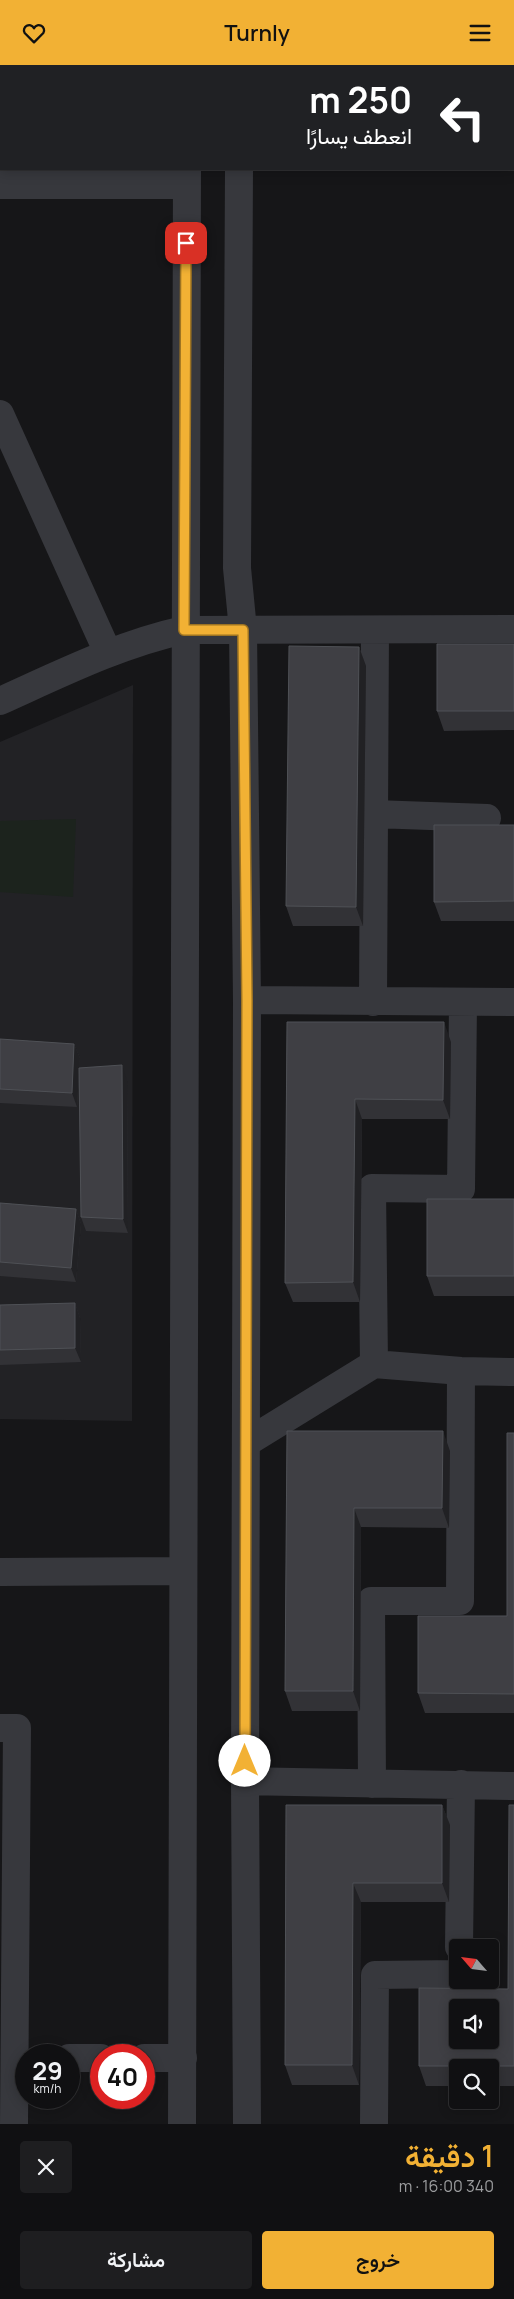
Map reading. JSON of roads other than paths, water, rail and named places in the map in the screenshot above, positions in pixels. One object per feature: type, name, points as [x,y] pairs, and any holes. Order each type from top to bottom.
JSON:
[{"type":"street","points":[[239,170],[237,569],[243,630],[247,1000],[244,1781],[247,2124]]},
{"type":"street","points":[[0,185],[187,177],[184,630],[182,2124]]},
{"type":"street","points":[[0,414],[108,653]]},
{"type":"street","points":[[0,701],[108,653],[152,637],[184,630],[514,629]]},
{"type":"street","points":[[373,1001],[375,630]]},
{"type":"street","points":[[374,814],[487,818]]},
{"type":"street","points":[[247,1000],[514,1002]]},
{"type":"street","points":[[374,1364],[372,1188],[461,1189],[463,1003]]},
{"type":"street","points":[[246,1443],[374,1364],[461,1371],[514,1372]]},
{"type":"street","points":[[372,1783],[371,1601],[460,1601],[461,1371]]},
{"type":"street","points":[[0,1572],[183,1571]]},
{"type":"street","points":[[0,1729],[17,1728],[14,2124]]},
{"type":"street","points":[[244,1781],[514,1786]]},
{"type":"street","points":[[459,1939],[461,1785]]},
{"type":"street","points":[[374,2124],[375,1975],[449,1974]]},
{"type":"street","points":[[155,2058],[183,2058]]}]
